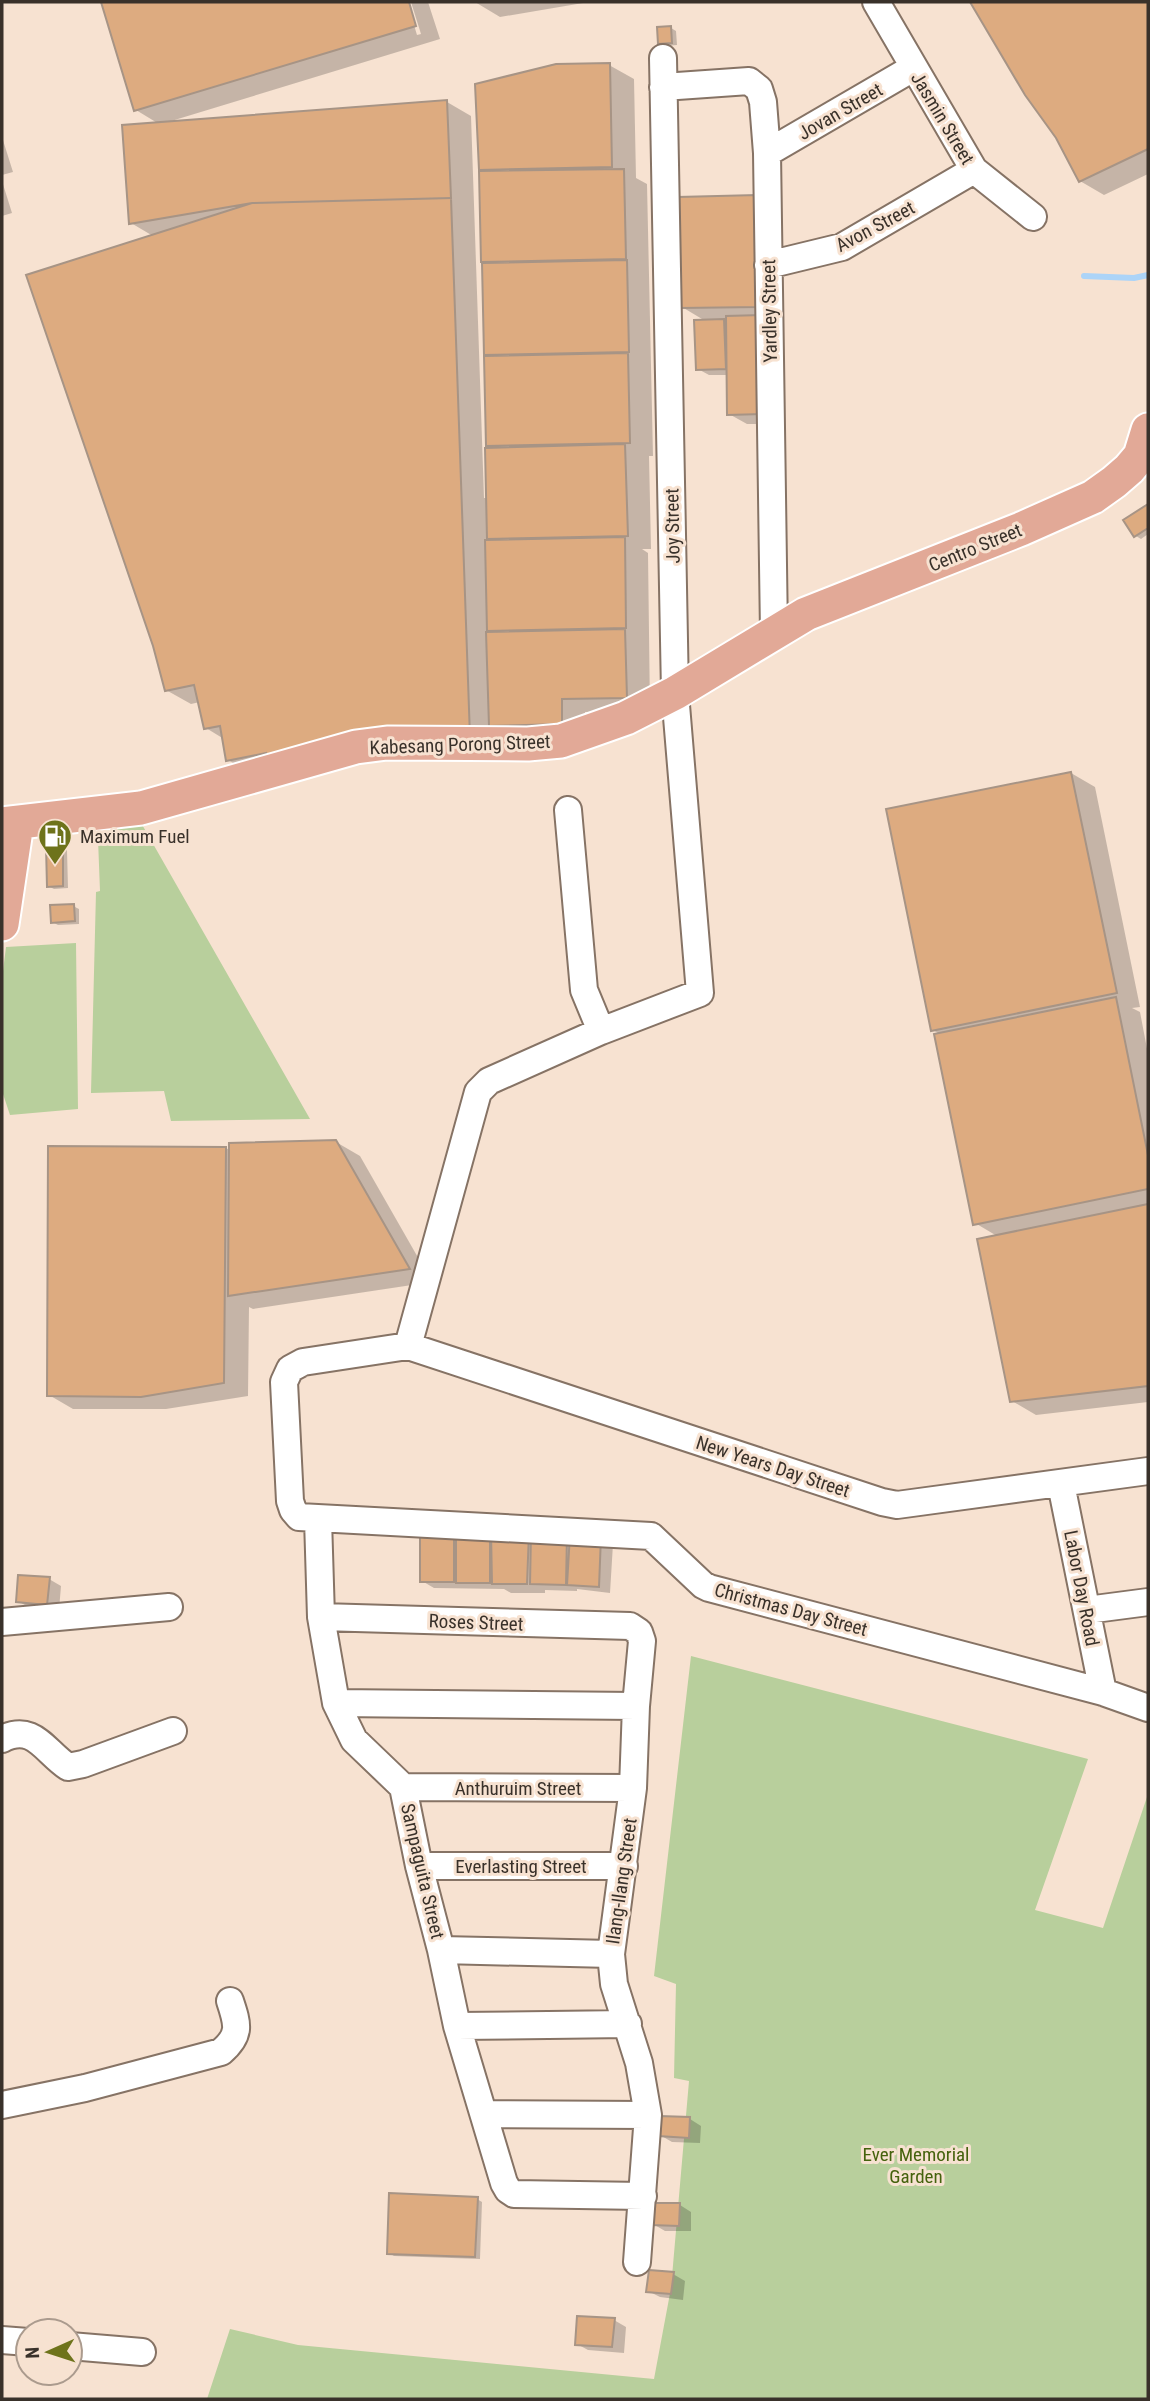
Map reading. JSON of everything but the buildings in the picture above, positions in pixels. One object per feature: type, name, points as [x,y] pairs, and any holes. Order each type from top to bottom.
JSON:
[{"type":"main road","name":"Centro Street","points":[[774,633],[806,614],[1021,529],[1093,497],[1129,469],[1140,456],[1148,430]]},
{"type":"main road","name":"Kabesang Porong Street","points":[[10,823],[141,808],[356,747],[387,743],[528,744],[561,741],[626,719],[675,693],[774,633]]},
{"type":"main road","points":[[2,924],[10,823]]},
{"type":"street","name":"Jasmin Street","points":[[876,2],[974,170],[1032,217]]},
{"type":"street","name":"Joy Street","points":[[601,1031],[700,993],[675,693],[663,58]]},
{"type":"street","name":"Jovan Street","points":[[767,153],[913,68]]},
{"type":"street","name":"Yardley Street","points":[[663,87],[749,81],[759,89],[763,102],[767,153],[774,633]]},
{"type":"street","name":"Avon Street","points":[[768,265],[842,247],[974,170]]},
{"type":"street","points":[[318,1519],[299,1517],[290,1501],[284,1382],[290,1369],[303,1362],[408,1346],[478,1092],[489,1081],[601,1031],[584,990],[568,810]]},
{"type":"street","name":"New Years Day Street","points":[[408,1346],[897,1505],[1148,1471]]},
{"type":"street","name":"Labor Day Road","points":[[1061,1484],[1103,1692]]},
{"type":"street","name":"Sampaguita Street","points":[[318,1519],[321,1617],[336,1703],[354,1740],[403,1787],[419,1866],[442,1950],[457,2026],[504,2183],[514,2194],[643,2196]]},
{"type":"street","name":"Christmas Day Street","points":[[318,1519],[651,1536],[709,1588],[1103,1692],[1148,1708]]},
{"type":"street","points":[[1087,1611],[1148,1602]]},
{"type":"street","points":[[2,1622],[169,1607]]},
{"type":"street","name":"Roses Street","points":[[321,1617],[630,1626]]},
{"type":"street","name":"Ilang-Ilang Street","points":[[630,1626],[639,1632],[642,1641],[633,1788],[611,1954],[614,1984],[639,2063],[648,2115],[637,2262]]},
{"type":"street","points":[[336,1703],[636,1706]]},
{"type":"street","points":[[2,1739],[19,1733],[32,1735],[68,1767],[173,1731]]},
{"type":"street","name":"Anthuruim Street","points":[[403,1787],[633,1788]]},
{"type":"street","name":"Everlasting Street","points":[[419,1866],[624,1866]]},
{"type":"street","points":[[442,1950],[611,1954]]},
{"type":"street","points":[[2,2105],[85,2088],[221,2052],[237,2034],[230,2001]]},
{"type":"street","points":[[457,2026],[628,2024]]},
{"type":"street","points":[[485,2114],[648,2115]]},
{"type":"street","points":[[84,2347],[142,2352]]},
{"type":"green space","points":[[140,821],[310,1119],[171,1121],[164,1091],[91,1093],[96,892],[100,891],[98,839],[101,825]]},
{"type":"green space","points":[[76,943],[78,1109],[10,1115],[2,1091],[2,979],[6,947]]},
{"type":"green space","name":"Ever Memorial Garden","points":[[691,1656],[1088,1759],[1035,1910],[1103,1928],[1148,1794],[1148,2399],[207,2399],[230,2329],[298,2345],[654,2379],[671,2288],[689,2081],[674,2078],[676,1984],[654,1976]]},
{"type":"waterway","points":[[1084,276],[1134,278],[1148,275]]},
{"type":"place","name":"Maximum Fuel","points":[[55,866]]}]
